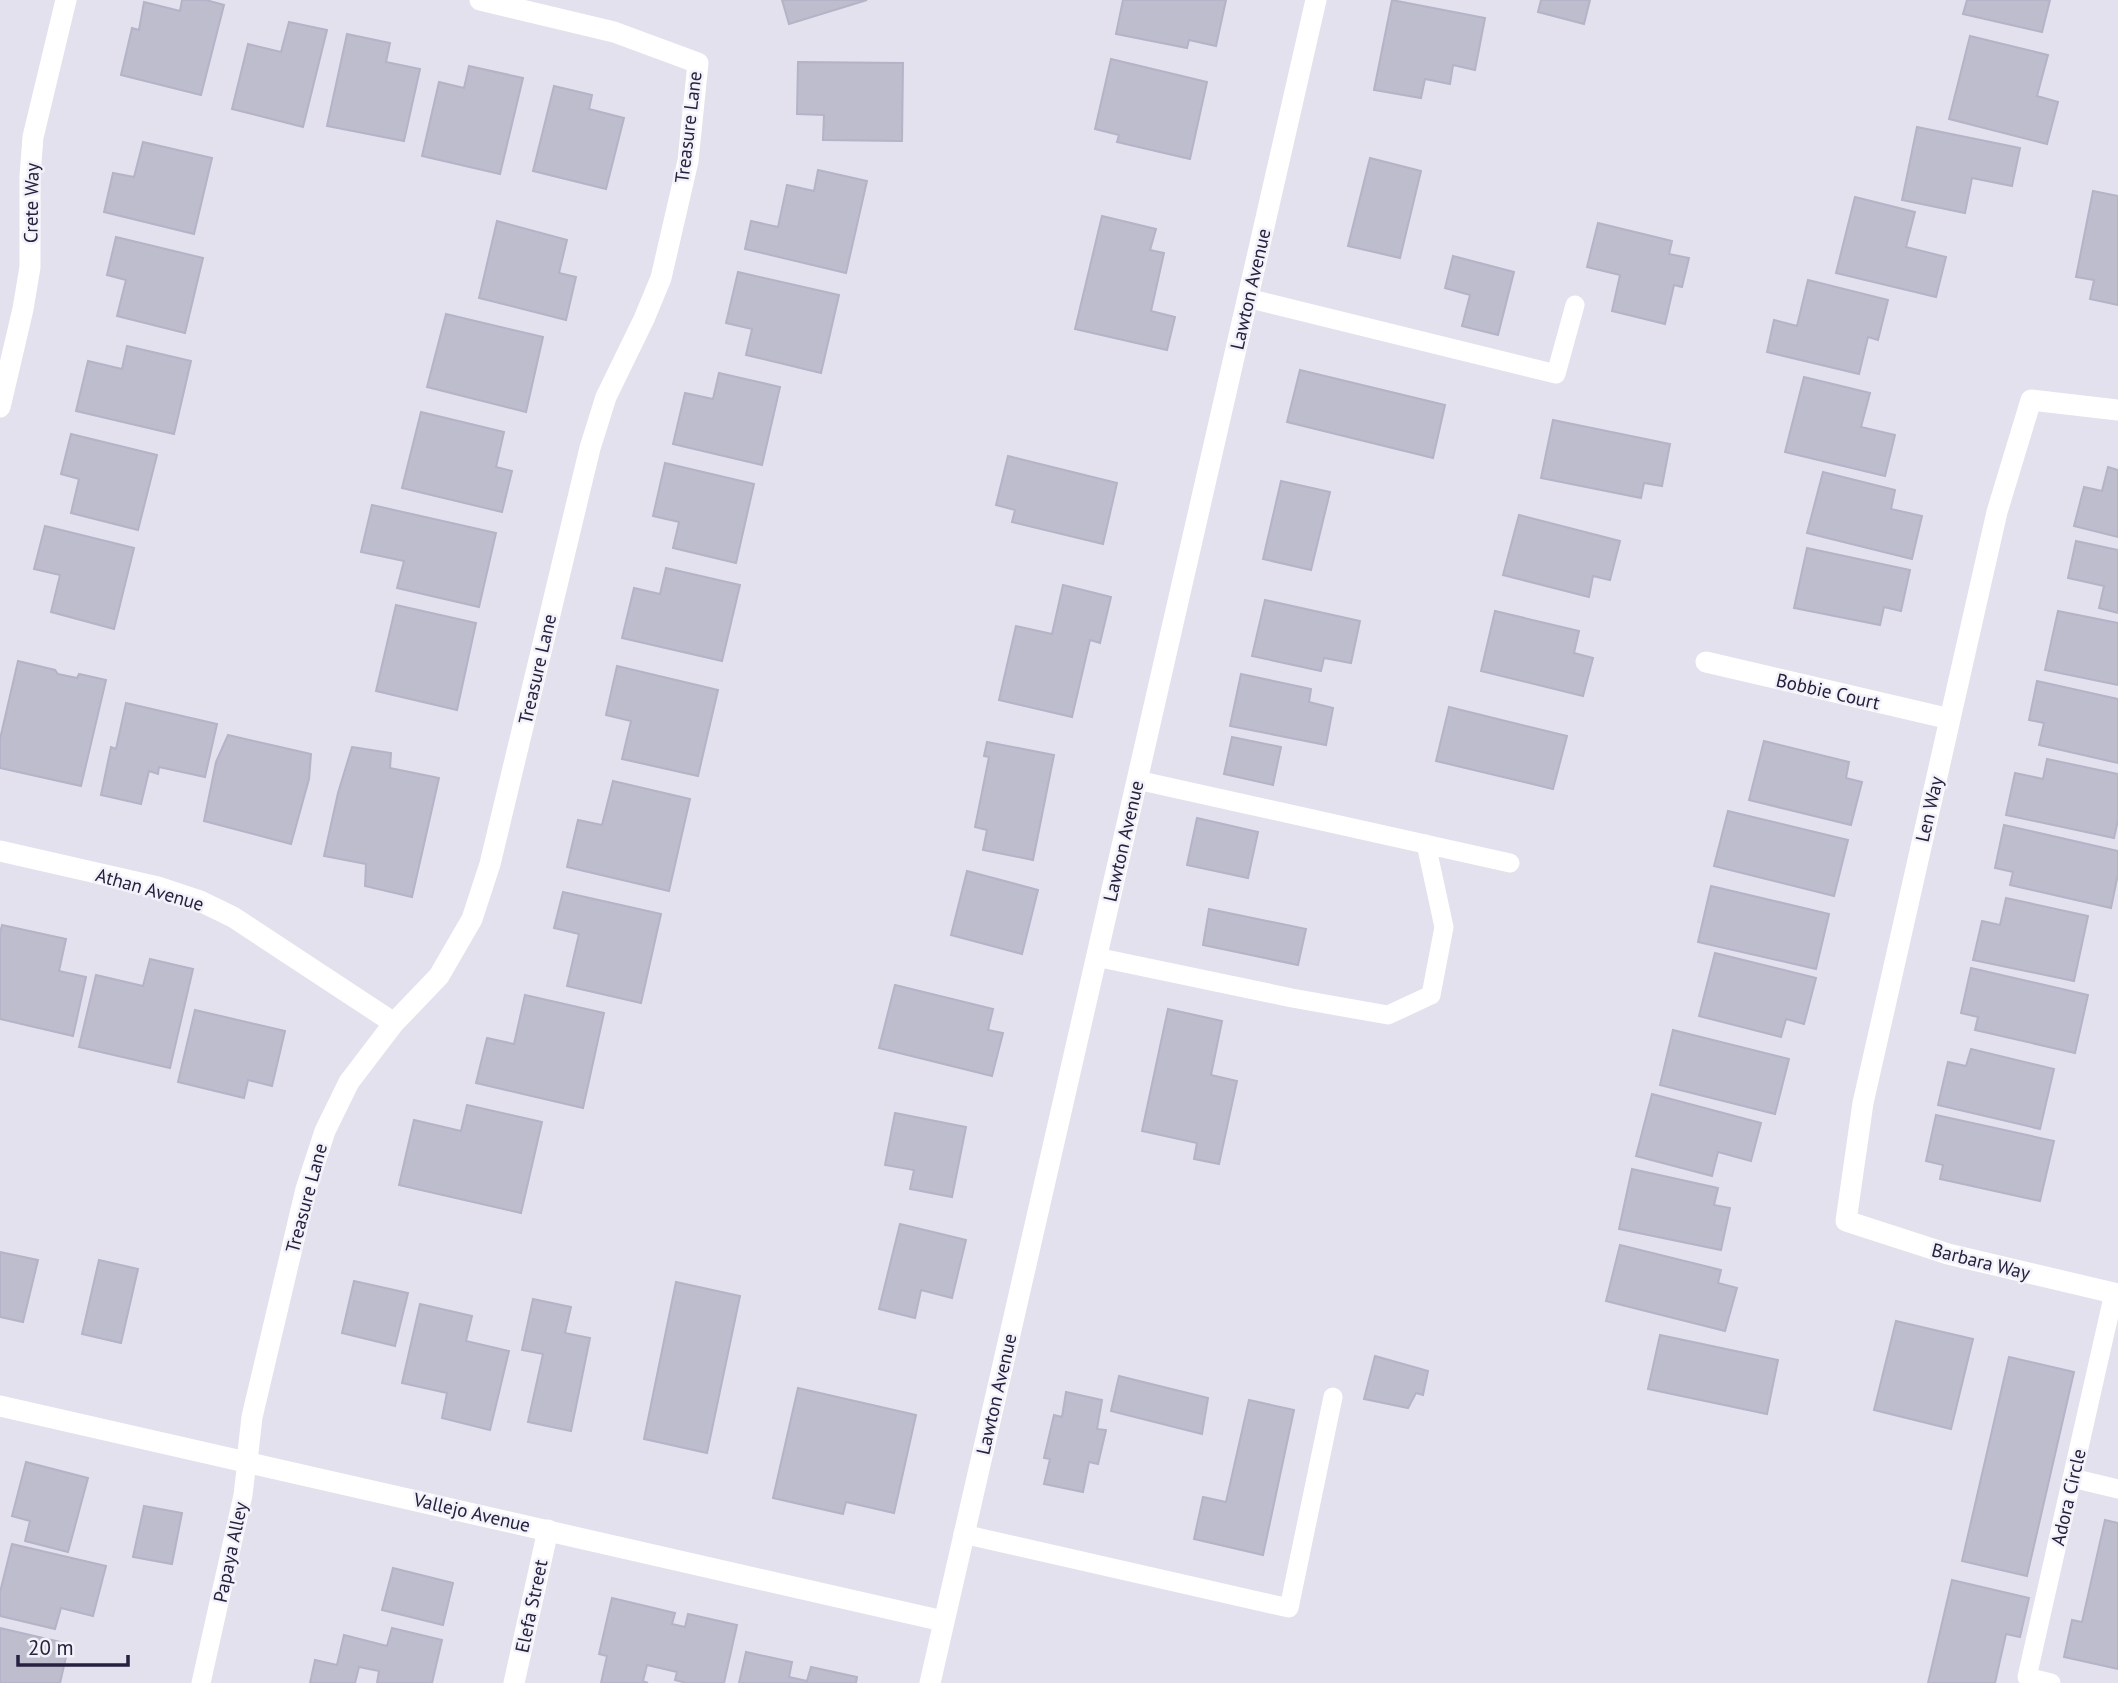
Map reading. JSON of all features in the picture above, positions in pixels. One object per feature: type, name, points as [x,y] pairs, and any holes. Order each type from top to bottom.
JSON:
[{"type":"street","name":"Crete Way","points":[[0,407],[30,267],[33,137],[66,0]]},
{"type":"street","name":"Treasure Lane","points":[[247,1461],[252,1417],[299,1216],[325,1131],[349,1082],[394,1023],[439,976],[472,919],[490,864],[590,448],[606,397],[661,278],[688,161],[698,63],[614,32],[480,0]]},
{"type":"street","name":"Lawton Avenue","points":[[930,1683],[1316,0]]},
{"type":"street","name":"Len Way","points":[[1846,1221],[1863,1103],[1997,512],[2031,400],[2118,410]]},
{"type":"street","name":"Bobbie Court","points":[[1706,662],[1950,719]]},
{"type":"street","name":"Athan Avenue","points":[[0,851],[158,887],[200,901],[233,917],[394,1023]]},
{"type":"street","name":"Barbara Way","points":[[1846,1221],[1948,1254],[2116,1294]]},
{"type":"street","name":"Vallejo Avenue","points":[[0,1406],[943,1621]]},
{"type":"street","name":"Elefa Street","points":[[514,1683],[548,1530]]},
{"type":"lane","points":[[1247,298],[1556,374],[1575,305]]},
{"type":"lane","points":[[1137,780],[1510,863]]},
{"type":"lane","points":[[1096,957],[1388,1015],[1431,995],[1444,927],[1426,844]]},
{"type":"lane","name":"Adora Circle","points":[[2052,1683],[2027,1680],[2116,1294]]},
{"type":"lane","points":[[963,1534],[1289,1608],[1334,1397]]},
{"type":"lane","name":"Papaya Alley","points":[[201,1683],[243,1495],[247,1461]]},
{"type":"lane","points":[[2072,1478],[2118,1489]]},
{"type":"building","points":[[182,0],[206,0],[224,5],[201,95],[121,75],[132,28],[139,30],[144,2],[180,11]]},
{"type":"building","points":[[782,0],[867,0],[789,24]]},
{"type":"building","points":[[1123,0],[1226,0],[1216,46],[1189,40],[1187,48],[1116,34]]},
{"type":"building","points":[[1392,0],[1485,18],[1475,70],[1453,65],[1450,84],[1425,79],[1421,98],[1374,90]]},
{"type":"building","points":[[1541,0],[1590,0],[1584,24],[1538,12]]},
{"type":"building","points":[[1967,0],[2050,0],[2042,32],[1963,14]]},
{"type":"building","points":[[289,22],[327,30],[303,127],[232,109],[248,44],[281,52]]},
{"type":"building","points":[[347,34],[390,43],[386,62],[420,69],[404,141],[327,126]]},
{"type":"building","points":[[1970,36],[2048,55],[2037,96],[2058,102],[2047,144],[1949,119]]},
{"type":"building","points":[[1111,59],[1207,82],[1190,159],[1117,142],[1119,135],[1095,129]]},
{"type":"building","points":[[798,62],[903,63],[902,141],[823,140],[824,115],[797,114]]},
{"type":"building","points":[[469,66],[523,78],[500,174],[422,156],[439,82],[464,88]]},
{"type":"building","points":[[554,86],[592,95],[589,109],[624,118],[606,189],[533,171]]},
{"type":"building","points":[[1917,127],[2020,148],[2012,186],[1972,178],[1965,213],[1902,200]]},
{"type":"building","points":[[143,142],[212,158],[194,234],[104,212],[113,173],[134,177]]},
{"type":"building","points":[[1370,158],[1421,171],[1400,258],[1348,246]]},
{"type":"building","points":[[818,170],[867,181],[846,273],[745,249],[751,221],[778,227],[787,185],[814,191]]},
{"type":"building","points":[[2093,191],[2118,196],[2118,305],[2090,299],[2094,280],[2076,277]]},
{"type":"building","points":[[1855,197],[1915,212],[1906,247],[1946,257],[1936,297],[1836,273]]},
{"type":"building","points":[[1102,216],[1156,229],[1150,250],[1164,253],[1151,311],[1175,317],[1167,350],[1075,329]]},
{"type":"building","points":[[497,221],[567,240],[559,273],[576,277],[566,320],[479,298]]},
{"type":"building","points":[[1598,223],[1672,241],[1669,254],[1689,258],[1682,287],[1674,285],[1665,324],[1612,311],[1620,275],[1587,267]]},
{"type":"building","points":[[116,237],[203,258],[185,333],[117,316],[126,280],[107,275]]},
{"type":"building","points":[[1453,256],[1514,272],[1498,335],[1462,326],[1470,295],[1445,288]]},
{"type":"building","points":[[738,272],[839,295],[821,373],[746,355],[752,329],[726,323]]},
{"type":"building","points":[[1808,280],[1888,300],[1878,340],[1868,337],[1859,374],[1767,352],[1774,320],[1797,326]]},
{"type":"building","points":[[446,314],[543,337],[526,412],[427,387]]},
{"type":"building","points":[[127,346],[191,361],[174,434],[76,411],[88,361],[122,369]]},
{"type":"building","points":[[1300,370],[1445,405],[1433,458],[1287,422]]},
{"type":"building","points":[[719,373],[780,387],[762,465],[673,444],[685,393],[713,399]]},
{"type":"building","points":[[1804,377],[1870,393],[1861,427],[1895,435],[1885,476],[1785,452]]},
{"type":"building","points":[[421,412],[504,432],[496,467],[512,471],[502,512],[402,488]]},
{"type":"building","points":[[1553,420],[1670,444],[1662,486],[1644,483],[1641,498],[1541,478]]},
{"type":"building","points":[[71,434],[157,455],[138,530],[71,513],[79,479],[61,474]]},
{"type":"building","points":[[1008,456],[1117,483],[1103,544],[1012,522],[1015,510],[996,505]]},
{"type":"building","points":[[665,463],[754,484],[736,563],[673,548],[679,522],[653,516]]},
{"type":"building","points":[[2108,467],[2118,470],[2118,537],[2074,526],[2084,487],[2102,491]]},
{"type":"building","points":[[1823,472],[1895,490],[1891,509],[1922,516],[1912,559],[1807,533]]},
{"type":"building","points":[[1281,481],[1330,492],[1311,570],[1263,559]]},
{"type":"building","points":[[372,505],[496,533],[479,607],[397,588],[404,561],[361,552]]},
{"type":"building","points":[[1519,515],[1620,541],[1610,580],[1593,576],[1589,597],[1503,575]]},
{"type":"building","points":[[45,526],[134,548],[114,629],[51,612],[60,575],[34,569]]},
{"type":"building","points":[[2076,541],[2118,550],[2118,613],[2099,608],[2104,586],[2068,578]]},
{"type":"building","points":[[1807,548],[1910,570],[1901,611],[1884,607],[1880,625],[1794,608]]},
{"type":"building","points":[[666,568],[740,585],[722,661],[622,638],[634,588],[660,594]]},
{"type":"building","points":[[1063,585],[1111,597],[1100,643],[1090,640],[1072,717],[999,700],[1016,626],[1052,634]]},
{"type":"building","points":[[1265,600],[1360,621],[1351,663],[1324,658],[1321,671],[1252,656]]},
{"type":"building","points":[[396,605],[476,623],[457,710],[376,691]]},
{"type":"building","points":[[1495,611],[1579,631],[1574,653],[1593,658],[1583,696],[1481,671]]},
{"type":"building","points":[[2058,611],[2118,623],[2118,685],[2045,670]]},
{"type":"building","points":[[18,661],[55,670],[58,674],[77,678],[79,674],[106,680],[81,786],[0,768],[0,739]]},
{"type":"building","points":[[617,666],[718,690],[698,776],[622,759],[631,721],[606,715]]},
{"type":"building","points":[[1241,674],[1311,689],[1309,702],[1333,708],[1326,745],[1230,726]]},
{"type":"building","points":[[2037,681],[2118,699],[2118,763],[2039,745],[2044,723],[2029,720]]},
{"type":"building","points":[[126,703],[217,724],[205,777],[159,767],[158,774],[149,771],[141,804],[101,795],[111,747],[116,749]]},
{"type":"building","points":[[1449,707],[1567,736],[1553,789],[1436,761]]},
{"type":"building","points":[[228,735],[311,754],[309,779],[291,844],[204,821],[216,762]]},
{"type":"building","points":[[1232,737],[1281,747],[1273,785],[1224,774]]},
{"type":"building","points":[[1764,741],[1849,762],[1846,778],[1862,782],[1851,825],[1749,800]]},
{"type":"building","points":[[987,742],[1054,755],[1033,860],[983,850],[987,830],[975,827],[989,757],[984,756]]},
{"type":"building","points":[[352,747],[391,753],[390,768],[439,778],[412,897],[365,886],[366,864],[324,856],[338,793]]},
{"type":"building","points":[[2047,759],[2118,774],[2118,820],[2114,838],[2006,815],[2015,773],[2043,779]]},
{"type":"building","points":[[613,781],[690,799],[669,891],[567,867],[578,820],[602,825]]},
{"type":"building","points":[[1728,811],[1848,840],[1834,896],[1714,866]]},
{"type":"building","points":[[1197,818],[1258,832],[1248,878],[1187,865]]},
{"type":"building","points":[[2004,825],[2118,851],[2118,874],[2111,908],[2010,885],[2013,872],[1995,868]]},
{"type":"building","points":[[967,871],[1038,890],[1022,954],[951,935]]},
{"type":"building","points":[[1711,886],[1829,914],[1816,969],[1698,942]]},
{"type":"building","points":[[563,892],[661,914],[641,1003],[567,986],[579,934],[554,928]]},
{"type":"building","points":[[2006,898],[2088,916],[2074,981],[1973,960],[1982,921],[2000,925]]},
{"type":"building","points":[[1209,909],[1306,929],[1298,965],[1203,945]]},
{"type":"building","points":[[2,925],[66,939],[59,971],[86,977],[73,1036],[0,1019]]},
{"type":"building","points":[[1715,953],[1816,978],[1804,1024],[1786,1019],[1781,1037],[1699,1016]]},
{"type":"building","points":[[150,959],[193,969],[170,1068],[79,1047],[96,975],[143,986]]},
{"type":"building","points":[[1971,968],[2088,995],[2075,1053],[1975,1030],[1978,1017],[1961,1013]]},
{"type":"building","points":[[895,985],[993,1009],[988,1030],[1003,1033],[992,1076],[879,1048]]},
{"type":"building","points":[[525,995],[604,1013],[583,1108],[476,1083],[487,1038],[514,1044]]},
{"type":"building","points":[[1168,1009],[1222,1021],[1211,1075],[1237,1081],[1219,1164],[1194,1159],[1197,1143],[1142,1131]]},
{"type":"building","points":[[195,1010],[285,1031],[272,1086],[248,1080],[244,1098],[178,1082]]},
{"type":"building","points":[[1673,1030],[1789,1059],[1775,1114],[1660,1085]]},
{"type":"building","points":[[1971,1049],[2054,1069],[2040,1129],[1938,1105],[1948,1062],[1966,1066]]},
{"type":"building","points":[[1652,1094],[1761,1123],[1751,1161],[1718,1152],[1712,1176],[1636,1156]]},
{"type":"building","points":[[467,1105],[542,1122],[521,1213],[399,1185],[414,1120],[461,1131]]},
{"type":"building","points":[[895,1113],[966,1127],[952,1197],[910,1189],[914,1170],[885,1165]]},
{"type":"building","points":[[1936,1115],[2054,1141],[2040,1201],[1940,1179],[1943,1165],[1926,1161]]},
{"type":"building","points":[[1632,1169],[1718,1188],[1714,1205],[1730,1208],[1721,1250],[1619,1229]]},
{"type":"building","points":[[900,1224],[966,1240],[952,1298],[921,1290],[915,1318],[879,1309]]},
{"type":"building","points":[[1620,1245],[1721,1270],[1718,1283],[1737,1288],[1725,1331],[1606,1301]]},
{"type":"building","points":[[0,1252],[38,1260],[23,1322],[0,1317]]},
{"type":"building","points":[[99,1260],[138,1269],[121,1343],[82,1334]]},
{"type":"building","points":[[354,1281],[408,1293],[395,1346],[342,1333]]},
{"type":"building","points":[[676,1282],[740,1296],[707,1453],[644,1439]]},
{"type":"building","points":[[533,1299],[571,1307],[565,1333],[590,1338],[571,1431],[528,1422],[543,1354],[522,1350]]},
{"type":"building","points":[[420,1304],[472,1316],[466,1341],[509,1351],[490,1430],[442,1418],[447,1393],[402,1383]]},
{"type":"building","points":[[1896,1321],[1973,1339],[1951,1429],[1874,1410]]},
{"type":"building","points":[[1660,1335],[1778,1360],[1767,1414],[1648,1389]]},
{"type":"building","points":[[1375,1356],[1428,1371],[1423,1395],[1416,1393],[1408,1408],[1364,1399]]},
{"type":"building","points":[[2009,1357],[2074,1372],[2027,1576],[1962,1561]]},
{"type":"building","points":[[1119,1376],[1208,1398],[1202,1434],[1111,1411]]},
{"type":"building","points":[[798,1388],[916,1415],[894,1513],[846,1502],[843,1514],[773,1498]]},
{"type":"building","points":[[1066,1392],[1102,1400],[1097,1429],[1106,1430],[1098,1464],[1089,1462],[1083,1492],[1044,1484],[1050,1459],[1044,1458],[1054,1415],[1062,1417]]},
{"type":"building","points":[[1249,1400],[1294,1410],[1263,1555],[1194,1539],[1203,1497],[1226,1502]]},
{"type":"building","points":[[26,1462],[88,1478],[68,1552],[25,1541],[30,1521],[12,1516]]},
{"type":"building","points":[[144,1506],[182,1513],[172,1564],[133,1557]]},
{"type":"building","points":[[2105,1520],[2118,1523],[2118,1669],[2064,1657],[2072,1620],[2082,1622]]},
{"type":"building","points":[[12,1544],[106,1566],[93,1616],[61,1608],[55,1629],[0,1616],[0,1592]]},
{"type":"building","points":[[393,1568],[453,1583],[443,1625],[382,1610]]},
{"type":"building","points":[[1952,1580],[2029,1598],[2020,1637],[2006,1634],[1995,1683],[1928,1683]]},
{"type":"building","points":[[612,1598],[675,1613],[672,1624],[685,1627],[688,1614],[737,1625],[724,1683],[686,1683],[675,1680],[677,1672],[647,1665],[643,1681],[648,1683],[601,1683],[607,1656],[599,1654]]},
{"type":"building","points":[[0,1628],[69,1644],[60,1683],[0,1683]]},
{"type":"building","points":[[392,1628],[442,1640],[432,1683],[377,1683],[379,1671],[359,1667],[355,1683],[310,1683],[315,1660],[337,1665],[344,1635],[387,1646]]},
{"type":"building","points":[[746,1652],[792,1662],[789,1677],[807,1681],[811,1667],[857,1677],[856,1683],[739,1683]]}]
